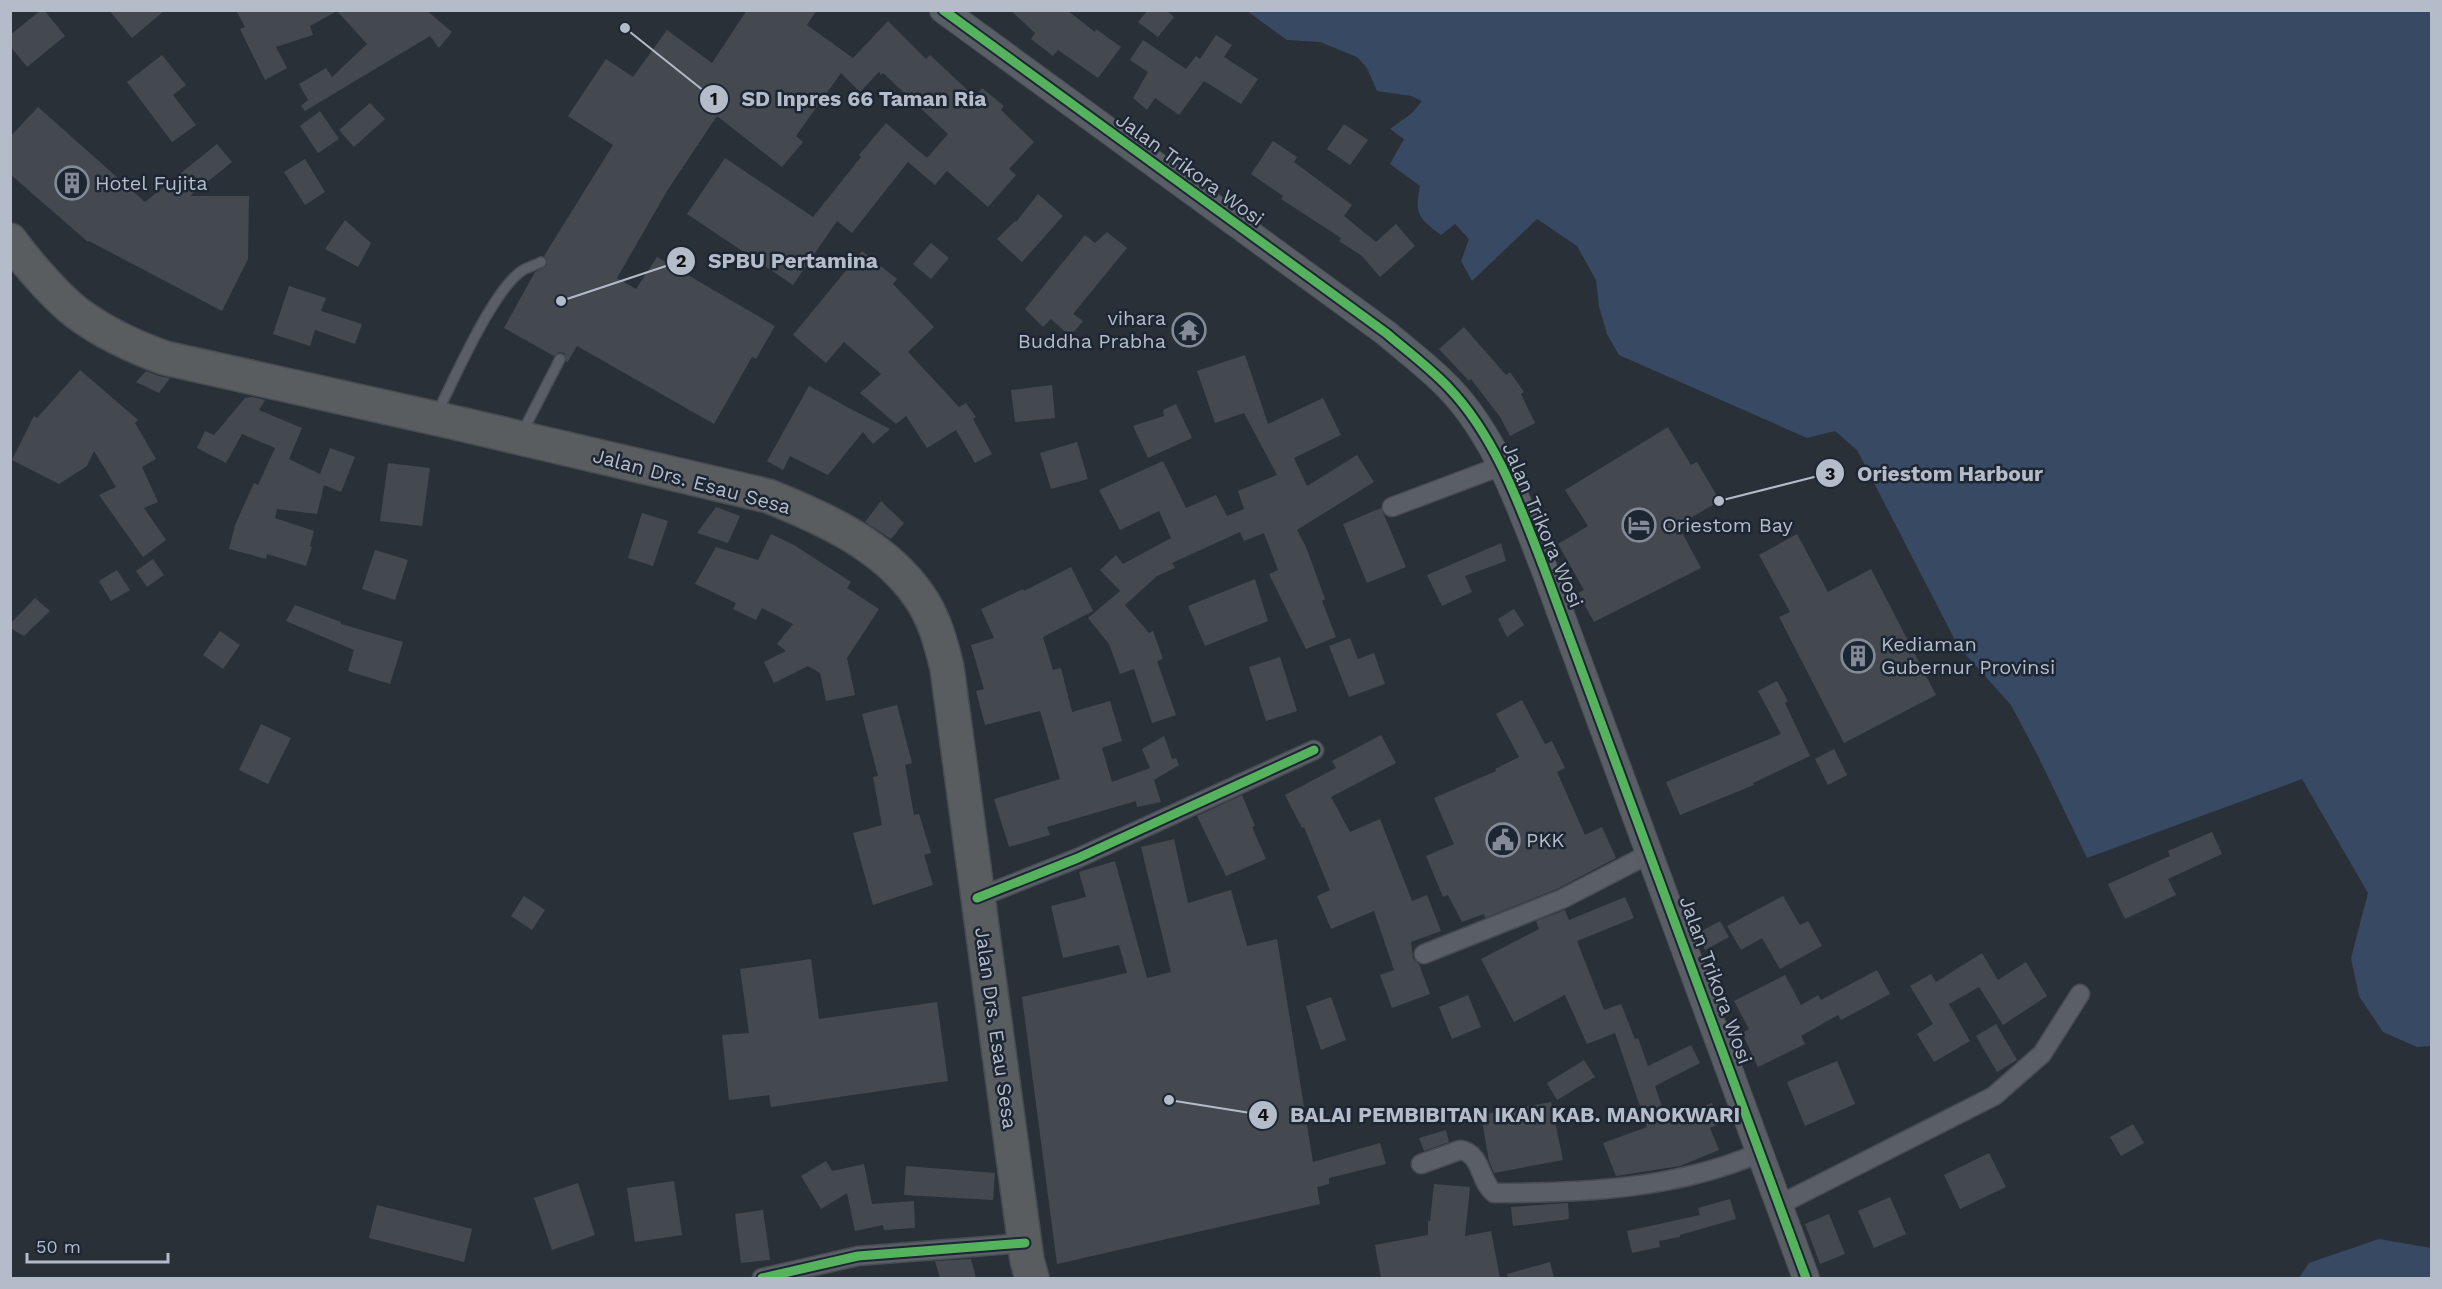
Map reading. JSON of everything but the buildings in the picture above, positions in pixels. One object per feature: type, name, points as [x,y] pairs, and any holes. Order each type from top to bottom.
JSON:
[{"type":"highway","name":"Jalan Drs. Esau Sesa","points":[[10,240],[76,312],[120,340],[141,349],[165,358],[519,437],[768,496],[808,512],[875,550],[907,580],[929,613],[943,651],[1025,1243],[1032,1278]]},
{"type":"street","name":"Jalan Trikora Wosi","points":[[943,10],[1386,333],[1450,389],[1489,443],[1545,571],[1651,853],[1779,1205],[1803,1278]]},
{"type":"street","points":[[1392,507],[1501,466]]},
{"type":"street","points":[[977,898],[1078,858],[1314,750]]},
{"type":"street","points":[[1424,954],[1562,898],[1651,853]]},
{"type":"street","points":[[1779,1205],[1994,1096],[2042,1054],[2080,994]]},
{"type":"street","points":[[1421,1164],[1460,1150],[1470,1152],[1488,1188],[1494,1193],[1588,1191],[1656,1183],[1730,1165],[1759,1153]]},
{"type":"street","points":[[762,1278],[858,1256],[1025,1243]]},
{"type":"lane","points":[[435,418],[486,316],[504,289],[522,270],[540,262]]},
{"type":"lane","points":[[519,437],[560,359]]},
{"type":"water","points":[[1247,11],[2431,11],[2431,1046],[2417,1047],[2383,1032],[2359,996],[2351,958],[2368,893],[2302,779],[2087,858],[2011,705],[1958,646],[1857,450],[1835,431],[1807,438],[1619,355],[1607,334],[1599,306],[1596,280],[1577,246],[1537,219],[1472,281],[1461,261],[1469,239],[1455,224],[1441,235],[1423,220],[1418,210],[1420,186],[1390,164],[1404,139],[1390,129],[1412,113],[1422,101],[1411,96],[1377,91],[1367,68],[1357,57],[1320,42],[1287,40]]},
{"type":"water","points":[[2379,1239],[2431,1248],[2431,1278],[2299,1278],[2309,1263]]},
{"type":"cycle path","points":[[943,10],[1386,333],[1449,388],[1466,407],[1494,451],[1506,475],[1545,571],[1806,1278]]},
{"type":"cycle path","points":[[977,898],[1078,858],[1314,750]]},
{"type":"cycle path","points":[[762,1278],[858,1256],[1025,1243]]},
{"type":"place","name":"SD Inpres 66 Taman Ria","points":[[625,28]]},
{"type":"place","name":"Hotel Fujita","points":[[72,183]]},
{"type":"place","name":"SPBU Pertamina","points":[[561,301]]},
{"type":"place","name":"vihara Buddha Prabha","points":[[1189,330]]},
{"type":"place","name":"Oriestom Harbour","points":[[1719,501]]},
{"type":"place","name":"Oriestom Bay","points":[[1639,525]]},
{"type":"place","name":"Kediaman Gubernur Provinsi","points":[[1858,656]]},
{"type":"place","name":"PKK","points":[[1503,840]]},
{"type":"place","name":"BALAI PEMBIBITAN IKAN KAB. MANOKWARI","points":[[1169,1100]]}]
